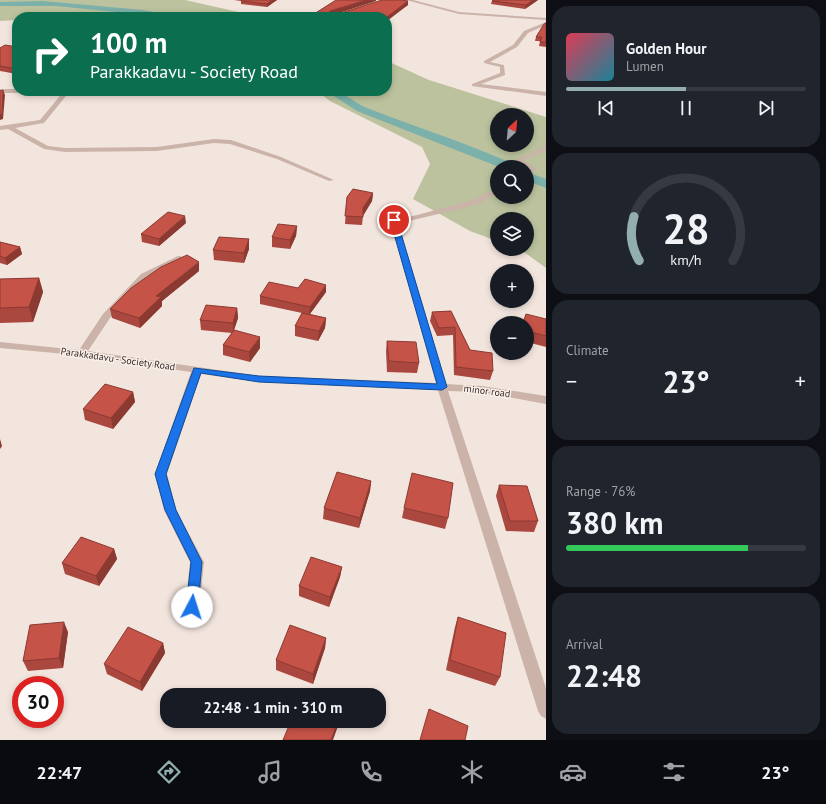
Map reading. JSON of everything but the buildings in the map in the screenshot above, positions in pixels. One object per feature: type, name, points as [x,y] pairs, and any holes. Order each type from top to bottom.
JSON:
[{"type":"street","points":[[408,0],[459,12],[546,19]]},
{"type":"street","points":[[546,23],[526,32],[515,46],[486,62],[502,66],[503,74],[474,85],[546,94]]},
{"type":"street","points":[[540,26],[546,27]]},
{"type":"street","points":[[0,91],[12,91]]},
{"type":"street","points":[[0,128],[42,122],[63,96]]},
{"type":"street","points":[[9,127],[46,148],[65,150],[157,149],[214,141],[231,142],[279,158],[331,180]]},
{"type":"street","points":[[518,160],[546,149]]},
{"type":"street","points":[[490,194],[473,203],[413,218],[394,220],[442,387],[546,711]]},
{"type":"street","points":[[82,353],[106,316],[144,276],[178,258]]},
{"type":"street","name":"Parakkadavu - Society Road","points":[[0,345],[82,353],[259,379]]},
{"type":"street","points":[[191,622],[196,562],[170,510],[161,474],[197,370]]},
{"type":"street","name":"minor road","points":[[259,379],[482,389],[546,400]]},
{"type":"green space","points":[[0,0],[185,0],[238,12],[12,12],[12,20],[0,21]]},
{"type":"green space","points":[[392,63],[429,80],[518,108],[490,108],[490,152],[534,152],[534,113],[546,117],[546,268],[530,256],[534,256],[534,212],[490,212],[490,238],[470,231],[413,199],[430,164],[422,147],[330,101],[324,96],[392,96]]},
{"type":"waterway","points":[[0,4],[42,3],[132,12]]},
{"type":"waterway","points":[[339,96],[361,109],[494,160]]},
{"type":"waterway","points":[[534,179],[546,184]]},
{"type":"route","points":[[192,607],[196,562],[170,510],[161,474],[197,370],[259,379],[442,387],[394,220]]}]
